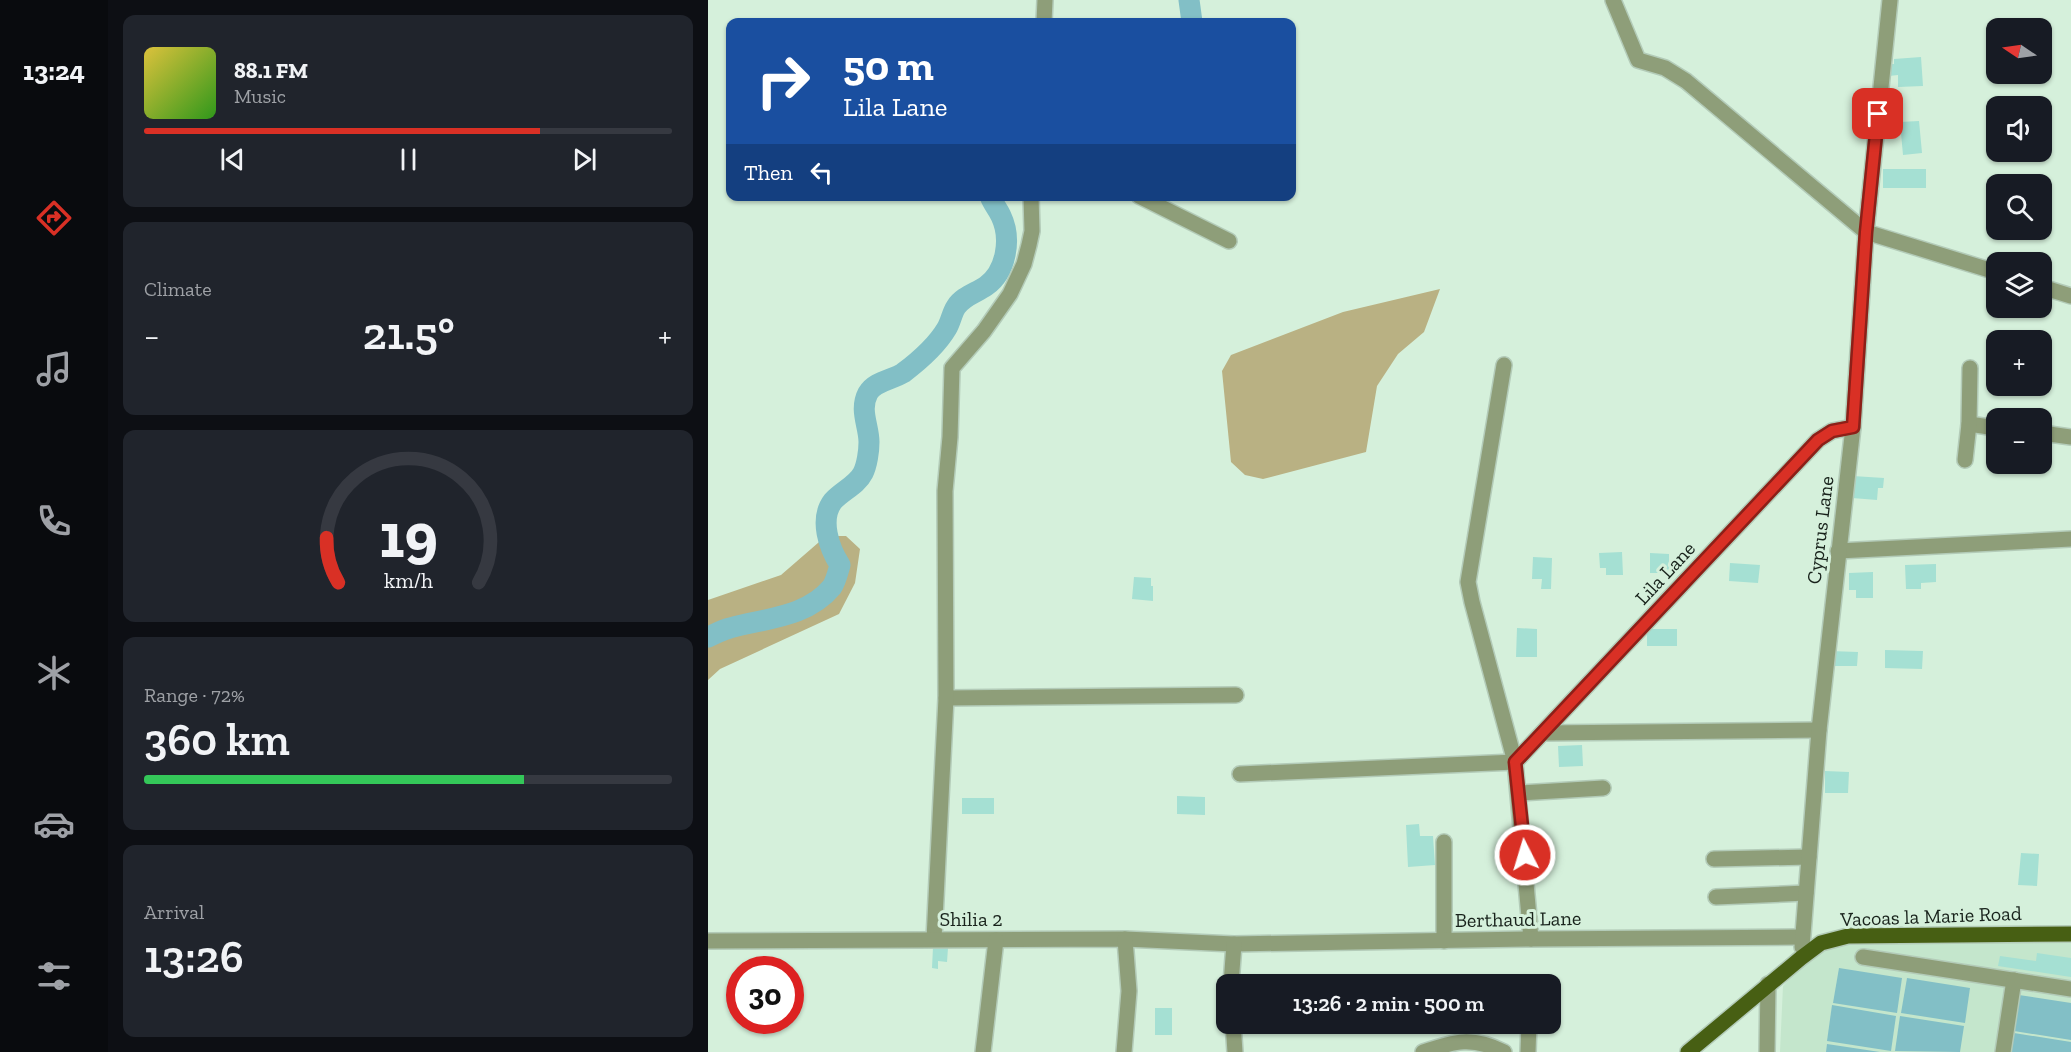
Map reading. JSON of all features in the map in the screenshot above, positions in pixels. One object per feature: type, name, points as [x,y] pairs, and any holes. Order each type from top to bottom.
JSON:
[{"type":"main road","name":"Vacoas la Marie Road","points":[[1688,1052],[1768,984],[1821,943],[1848,936],[2071,934]]},
{"type":"street","points":[[1044,18],[1045,0]]},
{"type":"street","points":[[1613,0],[1638,60],[1665,68],[1686,81],[1866,232],[1986,269]]},
{"type":"street","name":"Cyprus Lane","points":[[1801,958],[1819,730],[1853,427],[1866,232],[1890,0]]},
{"type":"street","points":[[934,939],[946,698],[945,491],[950,437],[952,368],[984,331],[1010,294],[1024,264],[1029,245],[1032,231],[1031,201]]},
{"type":"street","points":[[1149,201],[1229,241]]},
{"type":"street","points":[[2052,289],[2071,296]]},
{"type":"street","points":[[1503,365],[1468,582],[1515,762],[1520,793],[1532,939]]},
{"type":"street","points":[[1965,460],[1969,424],[1970,368]]},
{"type":"street","points":[[1969,424],[1986,427]]},
{"type":"street","name":"Lila Lane","points":[[1515,762],[1545,733],[1818,440],[1832,431],[1853,427]]},
{"type":"street","points":[[2052,434],[2071,437]]},
{"type":"street","points":[[1838,551],[2071,539]]},
{"type":"street","points":[[946,698],[1236,695]]},
{"type":"street","points":[[1545,733],[1819,730]]},
{"type":"street","points":[[1240,774],[1515,762]]},
{"type":"street","points":[[1520,793],[1603,788]]},
{"type":"street","points":[[1444,842],[1444,941]]},
{"type":"street","points":[[1714,859],[1809,857]]},
{"type":"street","points":[[1716,897],[1806,893]]},
{"type":"street","name":"Berthaud Lane","points":[[1234,944],[1802,937]]},
{"type":"street","points":[[1124,1052],[1130,991],[1125,939]]},
{"type":"street","name":"Shilia 2","points":[[708,941],[1125,939],[1234,944]]},
{"type":"street","points":[[983,1052],[996,940]]},
{"type":"street","points":[[1232,974],[1234,944]]},
{"type":"street","points":[[1863,957],[2071,989]]},
{"type":"street","points":[[2003,1052],[2014,980]]},
{"type":"street","points":[[1767,1052],[1768,984]]},
{"type":"street","points":[[1234,1034],[1235,1052]]},
{"type":"street","points":[[1528,1052],[1529,1034]]},
{"type":"street","points":[[1423,1052],[1468,1040],[1504,1052]]},
{"type":"shaded area","points":[[1440,289],[1424,332],[1398,354],[1377,386],[1366,452],[1263,479],[1245,475],[1231,462],[1222,371],[1231,355],[1343,312]]},
{"type":"shaded area","points":[[826,536],[846,536],[860,549],[855,583],[839,614],[720,669],[708,680],[708,600],[781,575]]},
{"type":"shaded area","points":[[2071,937],[2071,1052],[1780,1052],[1783,986],[1805,961],[1836,944]]},
{"type":"water","points":[[1839,968],[1902,978],[1897,1013],[1833,1003]]},
{"type":"water","points":[[1907,978],[1970,988],[1965,1023],[1901,1013]]},
{"type":"water","points":[[2019,995],[2071,1003],[2071,1040],[2014,1031]]},
{"type":"water","points":[[1832,1005],[1896,1016],[1891,1051],[1827,1041]]},
{"type":"water","points":[[1900,1016],[1964,1026],[1960,1052],[1895,1051]]},
{"type":"water","points":[[2014,1033],[2071,1042],[2071,1052],[2011,1052]]},
{"type":"water","points":[[1827,1044],[1880,1052],[1826,1052]]},
{"type":"building","points":[[1921,57],[1923,86],[1898,87],[1898,75],[1889,76],[1888,64],[1894,64],[1894,59]]},
{"type":"building","points":[[1919,121],[1922,153],[1903,155],[1900,122]]},
{"type":"building","points":[[1883,169],[1926,169],[1926,188],[1883,188]]},
{"type":"building","points":[[1853,476],[1884,478],[1883,488],[1878,488],[1877,500],[1852,498]]},
{"type":"building","points":[[1622,552],[1623,575],[1606,575],[1606,568],[1600,568],[1599,553]]},
{"type":"building","points":[[1650,553],[1669,554],[1669,573],[1650,573]]},
{"type":"building","points":[[1533,557],[1552,558],[1551,589],[1541,589],[1542,579],[1532,579]]},
{"type":"building","points":[[1730,563],[1760,565],[1758,583],[1729,581]]},
{"type":"building","points":[[1936,564],[1936,582],[1921,583],[1921,589],[1906,589],[1905,565]]},
{"type":"building","points":[[1873,572],[1873,598],[1856,598],[1856,590],[1849,590],[1849,573]]},
{"type":"building","points":[[1134,577],[1151,578],[1153,601],[1132,599]]},
{"type":"building","points":[[1517,628],[1537,629],[1537,657],[1516,657]]},
{"type":"building","points":[[1647,629],[1677,629],[1677,646],[1647,646]]},
{"type":"building","points":[[1885,650],[1923,651],[1922,669],[1885,668]]},
{"type":"building","points":[[1830,651],[1858,652],[1857,666],[1829,666]]},
{"type":"building","points":[[1582,745],[1583,766],[1559,767],[1558,746]]},
{"type":"building","points":[[1825,771],[1849,772],[1848,793],[1825,793]]},
{"type":"building","points":[[1177,796],[1205,797],[1205,815],[1177,814]]},
{"type":"building","points":[[962,798],[994,798],[994,814],[962,814]]},
{"type":"building","points":[[1419,824],[1420,836],[1433,836],[1435,865],[1408,867],[1406,825]]},
{"type":"building","points":[[2021,853],[2039,854],[2037,886],[2018,885]]},
{"type":"building","points":[[933,947],[948,948],[947,962],[938,961],[938,969],[932,968]]},
{"type":"building","points":[[2037,953],[2071,958],[2071,977],[1998,966],[2000,956],[2036,961]]},
{"type":"building","points":[[1155,1008],[1172,1008],[1172,1035],[1155,1035]]},
{"type":"waterway","points":[[1189,0],[1191,18]]},
{"type":"waterway","points":[[708,637],[727,629],[798,611],[822,597],[832,587],[840,565],[829,542],[827,516],[833,501],[860,477],[868,458],[869,436],[864,412],[865,399],[871,389],[903,373],[933,347],[943,334],[959,303],[993,280],[1005,254],[1006,235],[1001,216],[993,201]]},
{"type":"route","points":[[1525,855],[1515,762],[1545,733],[1818,440],[1832,431],[1853,427],[1866,232],[1878,114]]}]
